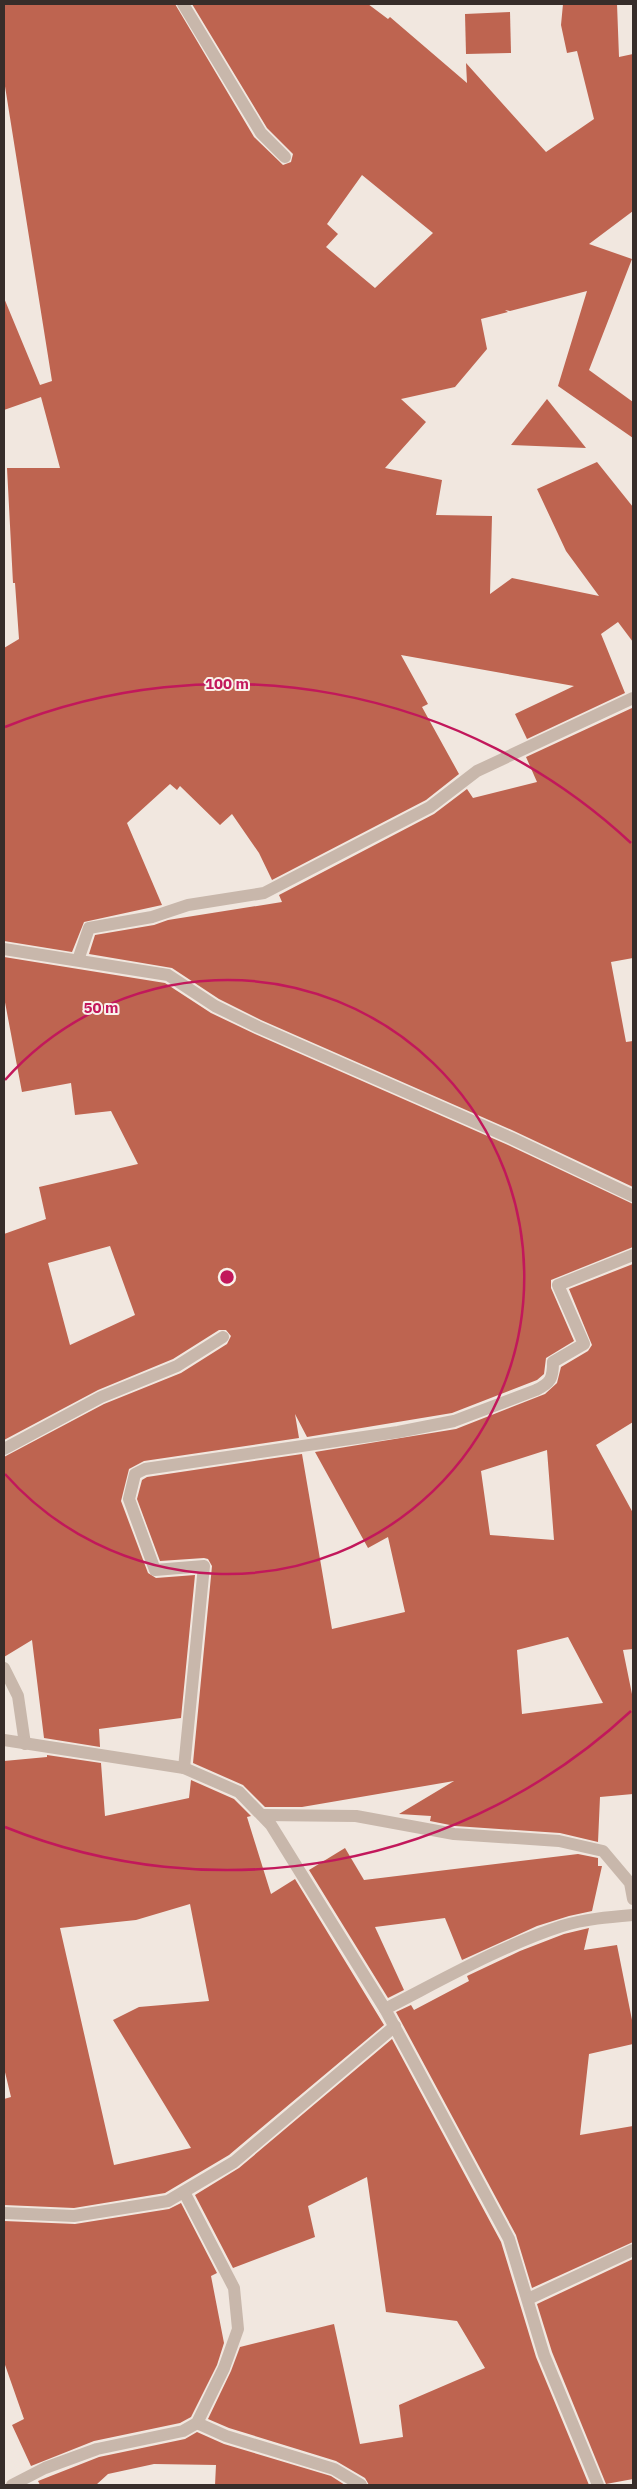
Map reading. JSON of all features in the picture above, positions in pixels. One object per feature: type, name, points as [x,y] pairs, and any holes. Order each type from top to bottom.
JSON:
[{"type":"street","points":[[183,4],[261,133],[285,157]]},
{"type":"street","points":[[78,960],[89,928],[152,917],[188,905],[264,893],[430,808],[477,771],[631,702]]},
{"type":"street","points":[[4,949],[168,975],[215,1006],[258,1027],[511,1138],[633,1196]]},
{"type":"street","points":[[184,1768],[204,1566],[155,1570],[129,1499],[135,1474],[145,1469],[398,1432],[454,1420],[536,1390],[548,1384],[553,1376],[553,1362],[584,1344],[558,1285],[633,1255]]},
{"type":"street","points":[[4,1449],[101,1398],[177,1366],[224,1336]]},
{"type":"street","points":[[4,1668],[18,1696],[25,1744]]},
{"type":"street","points":[[4,1740],[184,1768],[239,1792],[262,1815],[276,1834],[385,2009],[483,2187],[509,2239],[544,2355],[566,2413],[587,2454],[598,2485]]},
{"type":"street","points":[[262,1815],[356,1816],[454,1834],[559,1841],[603,1851],[630,1883],[633,1900]]},
{"type":"street","points":[[385,2009],[464,1969],[562,1926],[597,1918],[633,1915]]},
{"type":"street","points":[[4,2213],[74,2216],[168,2201],[234,2162],[395,2026]]},
{"type":"street","points":[[12,2485],[45,2468],[97,2449],[183,2431],[197,2422],[224,2368],[238,2329],[234,2288],[184,2192]]},
{"type":"street","points":[[528,2299],[633,2250]]},
{"type":"street","points":[[197,2422],[226,2436],[334,2469],[361,2485]]},
{"type":"building","points":[[4,4],[175,4],[254,137],[283,165],[291,162],[293,154],[267,128],[192,4],[368,4],[388,19],[390,17],[467,83],[466,63],[546,152],[594,119],[577,51],[567,53],[561,25],[563,4],[617,4],[619,57],[633,54],[633,211],[589,244],[632,259],[589,370],[633,402],[633,438],[558,386],[587,291],[510,311],[505,310],[508,312],[481,319],[487,349],[455,387],[401,399],[426,422],[385,468],[442,480],[436,515],[492,516],[490,594],[512,578],[599,596],[566,551],[537,489],[597,462],[633,507],[633,642],[618,622],[601,634],[625,693],[527,739],[515,714],[574,686],[401,655],[428,704],[422,707],[459,774],[426,800],[272,880],[259,853],[232,814],[220,825],[180,786],[177,790],[170,784],[127,823],[162,905],[84,922],[72,952],[4,941],[4,648],[19,639],[15,583],[13,583],[7,468],[60,468],[41,397],[4,410],[4,298],[40,385],[52,381],[4,80]],"holes":[[[362,175],[433,233],[375,288],[326,247],[338,234],[327,224]]]},
{"type":"building","points":[[510,12],[511,53],[466,54],[465,14]]},
{"type":"building","points":[[547,399],[586,448],[511,445]]},
{"type":"building","points":[[632,708],[633,958],[611,962],[626,1042],[633,1041],[633,1187],[514,1131],[261,1020],[219,999],[172,968],[89,954],[95,935],[154,925],[168,920],[282,902],[279,895],[434,814],[467,789],[473,798],[537,782],[526,757]]},
{"type":"building","points":[[4,957],[165,983],[211,1013],[255,1034],[508,1145],[633,1204],[633,1247],[551,1280],[551,1288],[574,1341],[546,1358],[544,1374],[537,1380],[452,1413],[307,1437],[295,1414],[299,1438],[144,1461],[129,1469],[121,1501],[148,1573],[156,1578],[195,1575],[181,1718],[99,1729],[100,1747],[44,1738],[32,1640],[4,1657],[4,1457],[104,1404],[181,1373],[227,1344],[231,1336],[226,1330],[219,1330],[173,1359],[98,1390],[4,1440],[4,1234],[46,1219],[39,1187],[138,1164],[111,1111],[75,1115],[71,1083],[22,1092],[4,997]],"holes":[[[110,1246],[135,1315],[70,1345],[48,1263]]]},
{"type":"building","points":[[633,1264],[633,1422],[596,1445],[633,1513],[633,1649],[623,1650],[633,1699],[633,1794],[600,1797],[598,1842],[560,1833],[455,1826],[430,1821],[431,1816],[399,1814],[454,1781],[302,1807],[265,1807],[243,1785],[193,1763],[212,1566],[208,1559],[204,1558],[160,1561],[137,1499],[142,1480],[147,1477],[302,1454],[332,1629],[405,1612],[388,1537],[368,1548],[315,1452],[456,1429],[545,1394],[557,1383],[561,1367],[588,1351],[592,1345],[569,1289]],"holes":[[[547,1450],[554,1540],[490,1535],[481,1471]],[[568,1637],[603,1703],[522,1714],[517,1650]]]},
{"type":"building","points":[[47,1755],[101,1763],[105,1816],[189,1798],[191,1780],[234,1799],[251,1816],[247,1817],[271,1894],[295,1879],[384,2025],[229,2155],[165,2193],[74,2208],[4,2205],[4,2099],[11,2097],[4,2068],[4,1761],[47,1757]],"holes":[[[190,1904],[209,2001],[139,2007],[113,2020],[191,2148],[114,2165],[60,1928],[136,1920]]]},
{"type":"building","points":[[345,1848],[364,1880],[578,1854],[598,1858],[598,1866],[602,1866],[592,1911],[537,1926],[462,1960],[445,1918],[375,1927],[404,1990],[388,1998],[309,1870]]},
{"type":"building","points":[[589,1928],[584,1950],[617,1945],[633,2025],[633,2044],[589,2054],[580,2135],[633,2126],[633,2242],[532,2288],[516,2235],[396,2012],[411,2005],[414,2010],[469,1981],[467,1976],[520,1951],[564,1934]]},
{"type":"building","points":[[392,2039],[501,2242],[536,2357],[589,2485],[369,2485],[365,2478],[336,2461],[229,2428],[208,2419],[231,2371],[240,2347],[334,2324],[360,2444],[403,2437],[399,2405],[485,2368],[457,2321],[386,2312],[367,2177],[308,2206],[315,2237],[233,2268],[195,2195],[239,2168]]},
{"type":"building","points":[[181,2203],[217,2273],[211,2276],[224,2343],[217,2365],[191,2417],[180,2423],[94,2441],[31,2466],[12,2425],[24,2419],[4,2362],[4,2221],[75,2224],[169,2209]]},
{"type":"building","points":[[633,2259],[633,2479],[606,2484],[552,2352],[537,2304]]},
{"type":"building","points":[[197,2432],[224,2444],[331,2476],[345,2485],[215,2485],[216,2465],[154,2464],[108,2474],[96,2485],[40,2485],[38,2481],[99,2457],[185,2439]]}]
